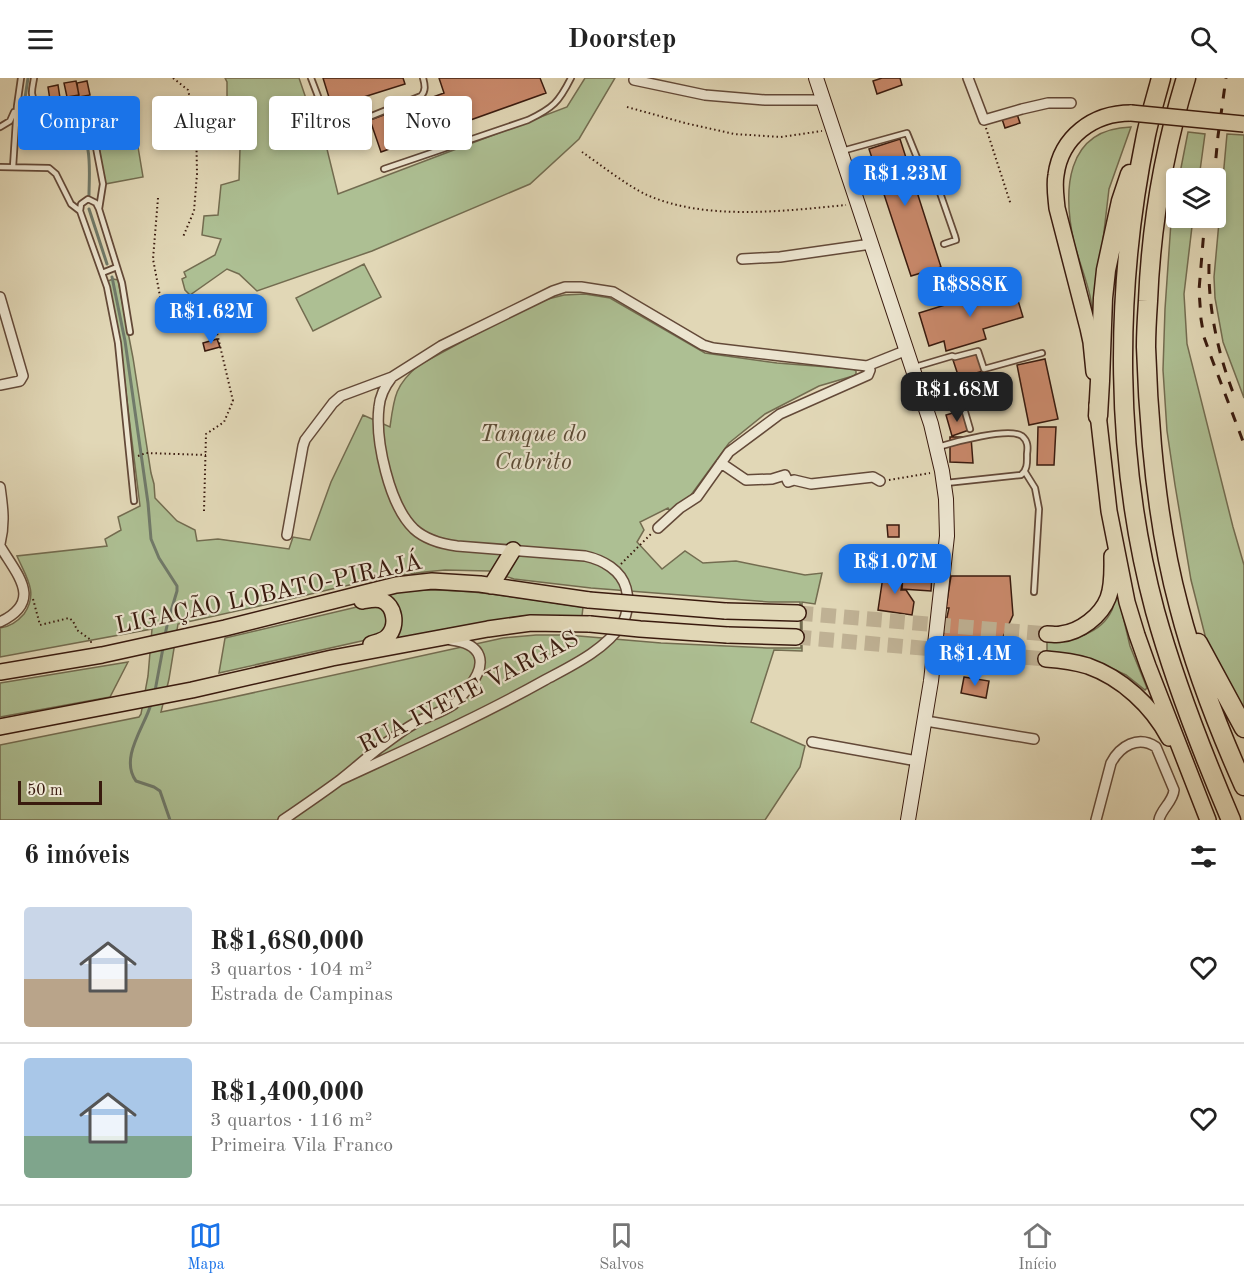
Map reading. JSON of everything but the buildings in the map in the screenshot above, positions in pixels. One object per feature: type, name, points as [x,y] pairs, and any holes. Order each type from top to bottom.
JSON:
[{"type":"highway","points":[[1161,78],[1146,133],[1133,209],[1126,275],[1123,345],[1124,412],[1130,477],[1140,547],[1155,611],[1175,677],[1231,820]]},
{"type":"highway","points":[[1186,78],[1171,134],[1156,212],[1149,279],[1146,345],[1149,413],[1164,542],[1179,609],[1207,698],[1244,786]]},
{"type":"highway","points":[[1098,416],[1106,270],[1126,184],[1146,133]]},
{"type":"highway","points":[[1179,609],[1244,728]]},
{"type":"main road","points":[[816,78],[921,393],[944,483],[947,536],[926,721],[908,820]]},
{"type":"main road","points":[[1047,634],[1066,633],[1083,626],[1099,612],[1108,599],[1110,591],[1112,556],[1091,342],[1057,208],[1055,177],[1061,155],[1066,146],[1087,124],[1115,114],[1131,113],[1244,124]]},
{"type":"main road","points":[[1109,511],[1127,602],[1137,634],[1205,814]]},
{"type":"main road","points":[[491,586],[513,550]]},
{"type":"main road","name":"LIGAÇÃO LOBATO-PIRAJÁ","points":[[0,672],[102,655],[225,628],[396,585],[432,581],[491,586],[589,600],[725,611],[798,613]]},
{"type":"main road","points":[[295,611],[376,599],[385,602],[389,607],[394,618],[394,625],[388,637],[332,658]]},
{"type":"main road","points":[[0,726],[192,690],[332,658],[434,638],[531,623],[590,624],[640,630],[796,637]]},
{"type":"main road","points":[[1046,658],[1086,666],[1102,672],[1119,681],[1134,694],[1165,730],[1205,814]]},
{"type":"street","points":[[968,78],[984,120],[1048,103],[1071,103]]},
{"type":"street","points":[[634,80],[705,95],[765,100],[824,100]]},
{"type":"street","points":[[742,259],[780,257],[871,244]]},
{"type":"street","points":[[287,535],[305,440],[333,403],[341,396],[392,377],[441,346],[565,287],[614,292],[703,345],[713,348],[867,366],[907,350]]},
{"type":"street","points":[[0,297],[22,376],[20,381],[0,385]]},
{"type":"street","points":[[658,528],[680,508],[697,497],[729,452],[782,413],[868,375],[870,370],[867,366]]},
{"type":"street","points":[[392,377],[381,397],[378,437],[391,488],[405,517],[415,530],[441,543],[457,546],[585,556],[604,562],[615,570]]},
{"type":"street","points":[[721,463],[746,480],[772,479],[785,475],[788,482],[794,480],[811,484],[873,477],[880,481]]},
{"type":"street","points":[[0,487],[4,523],[0,545],[23,585],[25,593],[17,611],[0,622]]},
{"type":"street","name":"RUA IVETE VARGAS","points":[[340,780],[506,701],[560,672],[599,647],[622,623],[627,611],[626,588],[615,570]]},
{"type":"street","name":"RUA IVETE VARGAS","points":[[283,820],[412,725],[458,700],[476,678],[480,665],[477,651],[460,641],[434,638]]},
{"type":"street","points":[[926,721],[1034,739]]},
{"type":"street","points":[[1096,820],[1111,763],[1118,752],[1130,744],[1143,741],[1156,747],[1174,790],[1174,795],[1160,813],[1159,820]]},
{"type":"street","points":[[813,742],[917,761]]},
{"type":"lane","points":[[13,167],[21,78]]},
{"type":"lane","points":[[34,78],[33,100],[82,119],[94,137],[103,184],[99,209]]},
{"type":"lane","points":[[311,78],[328,125],[332,129],[337,129],[421,96],[425,85],[423,78]]},
{"type":"lane","points":[[384,169],[538,115],[556,103],[571,78]]},
{"type":"lane","points":[[0,127],[10,121],[17,106]]},
{"type":"lane","points":[[841,151],[907,133],[922,170],[931,167],[956,236],[956,240],[944,244]]},
{"type":"lane","points":[[0,168],[45,167],[53,170],[69,201],[80,211]]},
{"type":"lane","points":[[130,332],[122,283],[99,209],[96,203],[88,200],[81,204],[80,211],[107,287],[118,343],[134,501]]},
{"type":"lane","points":[[102,273],[117,267]]},
{"type":"lane","points":[[913,368],[978,351],[984,369],[1042,353]]},
{"type":"lane","points":[[921,393],[956,381],[970,429]]},
{"type":"lane","points":[[936,447],[974,437],[1013,433],[1020,435],[1028,444],[1027,466],[1021,475],[944,483]]},
{"type":"lane","points":[[1025,472],[1035,488],[1039,509],[1034,592]]},
{"type":"path","points":[[173,78],[188,90],[196,123],[197,174],[194,212],[183,237]]},
{"type":"path","points":[[627,107],[734,134],[781,137],[834,129]]},
{"type":"path","points":[[984,120],[1011,206]]},
{"type":"path","points":[[582,152],[646,195],[685,207],[727,212],[798,210],[858,204]]},
{"type":"path","points":[[158,198],[153,259],[163,312],[215,313]]},
{"type":"path","points":[[204,511],[206,434],[224,422],[233,401],[218,333]]},
{"type":"path","points":[[133,459],[146,453],[206,455]]},
{"type":"path","points":[[880,481],[927,474]]},
{"type":"path","points":[[615,570],[658,528]]},
{"type":"path","points":[[25,593],[32,594],[40,625],[69,618],[77,630],[91,640]]},
{"type":"green space","points":[[225,78],[299,78],[305,96],[269,96],[269,150],[327,150],[338,194],[454,150],[472,150],[472,143],[567,107],[585,78],[615,78],[579,139],[530,184],[372,251],[257,291],[239,274],[227,269],[190,295],[185,290],[182,279],[186,277],[184,272],[215,255],[221,239],[202,235],[204,216],[218,215],[221,185],[239,180],[240,150],[257,150],[257,96],[227,96]]},
{"type":"green space","points":[[1131,127],[1109,189],[1099,274],[1096,328],[1088,289],[1074,243],[1069,204],[1070,184],[1073,167],[1081,151],[1092,139],[1109,130]]},
{"type":"green space","points":[[1188,132],[1205,134],[1200,168],[1181,168]]},
{"type":"green space","points":[[1227,134],[1244,135],[1244,398],[1223,342],[1215,298],[1214,277],[1218,228],[1226,228],[1226,168],[1224,168]]},
{"type":"green space","points":[[99,150],[138,150],[143,177],[105,184]]},
{"type":"green space","points":[[1171,228],[1192,228],[1184,294],[1187,344],[1244,565],[1244,713],[1211,659],[1191,580],[1167,431],[1163,370]]},
{"type":"green space","points":[[364,264],[381,297],[313,331],[296,298]]},
{"type":"green space","name":"Tanque do Cabrito","points":[[118,280],[155,498],[177,521],[195,530],[197,541],[218,539],[289,549],[293,537],[310,540],[331,482],[363,415],[390,427],[400,385],[419,365],[511,315],[548,299],[564,295],[585,294],[610,298],[705,353],[856,371],[853,376],[819,386],[765,414],[729,443],[691,495],[670,511],[668,508],[640,522],[644,530],[637,542],[662,569],[685,551],[703,563],[736,561],[805,575],[822,573],[815,604],[802,602],[802,651],[774,650],[751,722],[805,746],[800,767],[765,820],[0,820],[0,745],[139,717],[141,714],[148,676],[152,629],[0,657],[0,628],[22,617],[30,599],[30,585],[17,556],[107,546],[105,539],[121,530],[118,517],[140,506],[120,344],[108,281]],"holes":[[[445,570],[489,571],[514,579],[591,588],[769,602],[800,602],[801,648],[661,643],[567,635],[503,638],[161,712],[178,624],[385,578]]]},
{"type":"green space","points":[[429,590],[487,594],[583,607],[582,616],[524,616],[396,640],[401,626],[401,616],[396,606],[385,595],[403,591]]},
{"type":"green space","points":[[1117,591],[1130,646],[1147,688],[1145,690],[1126,675],[1089,658],[1047,651],[1047,642],[1084,635],[1100,626],[1112,610]]},
{"type":"green space","points":[[361,606],[381,607],[387,620],[385,632],[366,640],[219,673],[225,638]]},
{"type":"green space","points":[[128,662],[110,697],[0,717],[0,683]]},
{"type":"waterway","points":[[28,78],[25,98],[28,105],[72,123],[84,136],[89,156],[89,195]]},
{"type":"waterway","points":[[89,209],[107,264]]},
{"type":"waterway","points":[[112,277],[125,341],[151,539],[159,558],[177,586],[165,635]]},
{"type":"waterway","points":[[155,691],[163,648]]},
{"type":"waterway","points":[[151,704],[135,742],[130,762],[136,781],[160,791],[170,820]]},
{"type":"tunnel","points":[[798,613],[1047,634]]},
{"type":"tunnel","points":[[796,637],[1046,659]]},
{"type":"railway","points":[[1215,168],[1226,78]]},
{"type":"railway","points":[[1204,228],[1199,290],[1204,337],[1244,444]]},
{"type":"railway","points":[[1209,264],[1210,297],[1215,331],[1234,395]]}]
